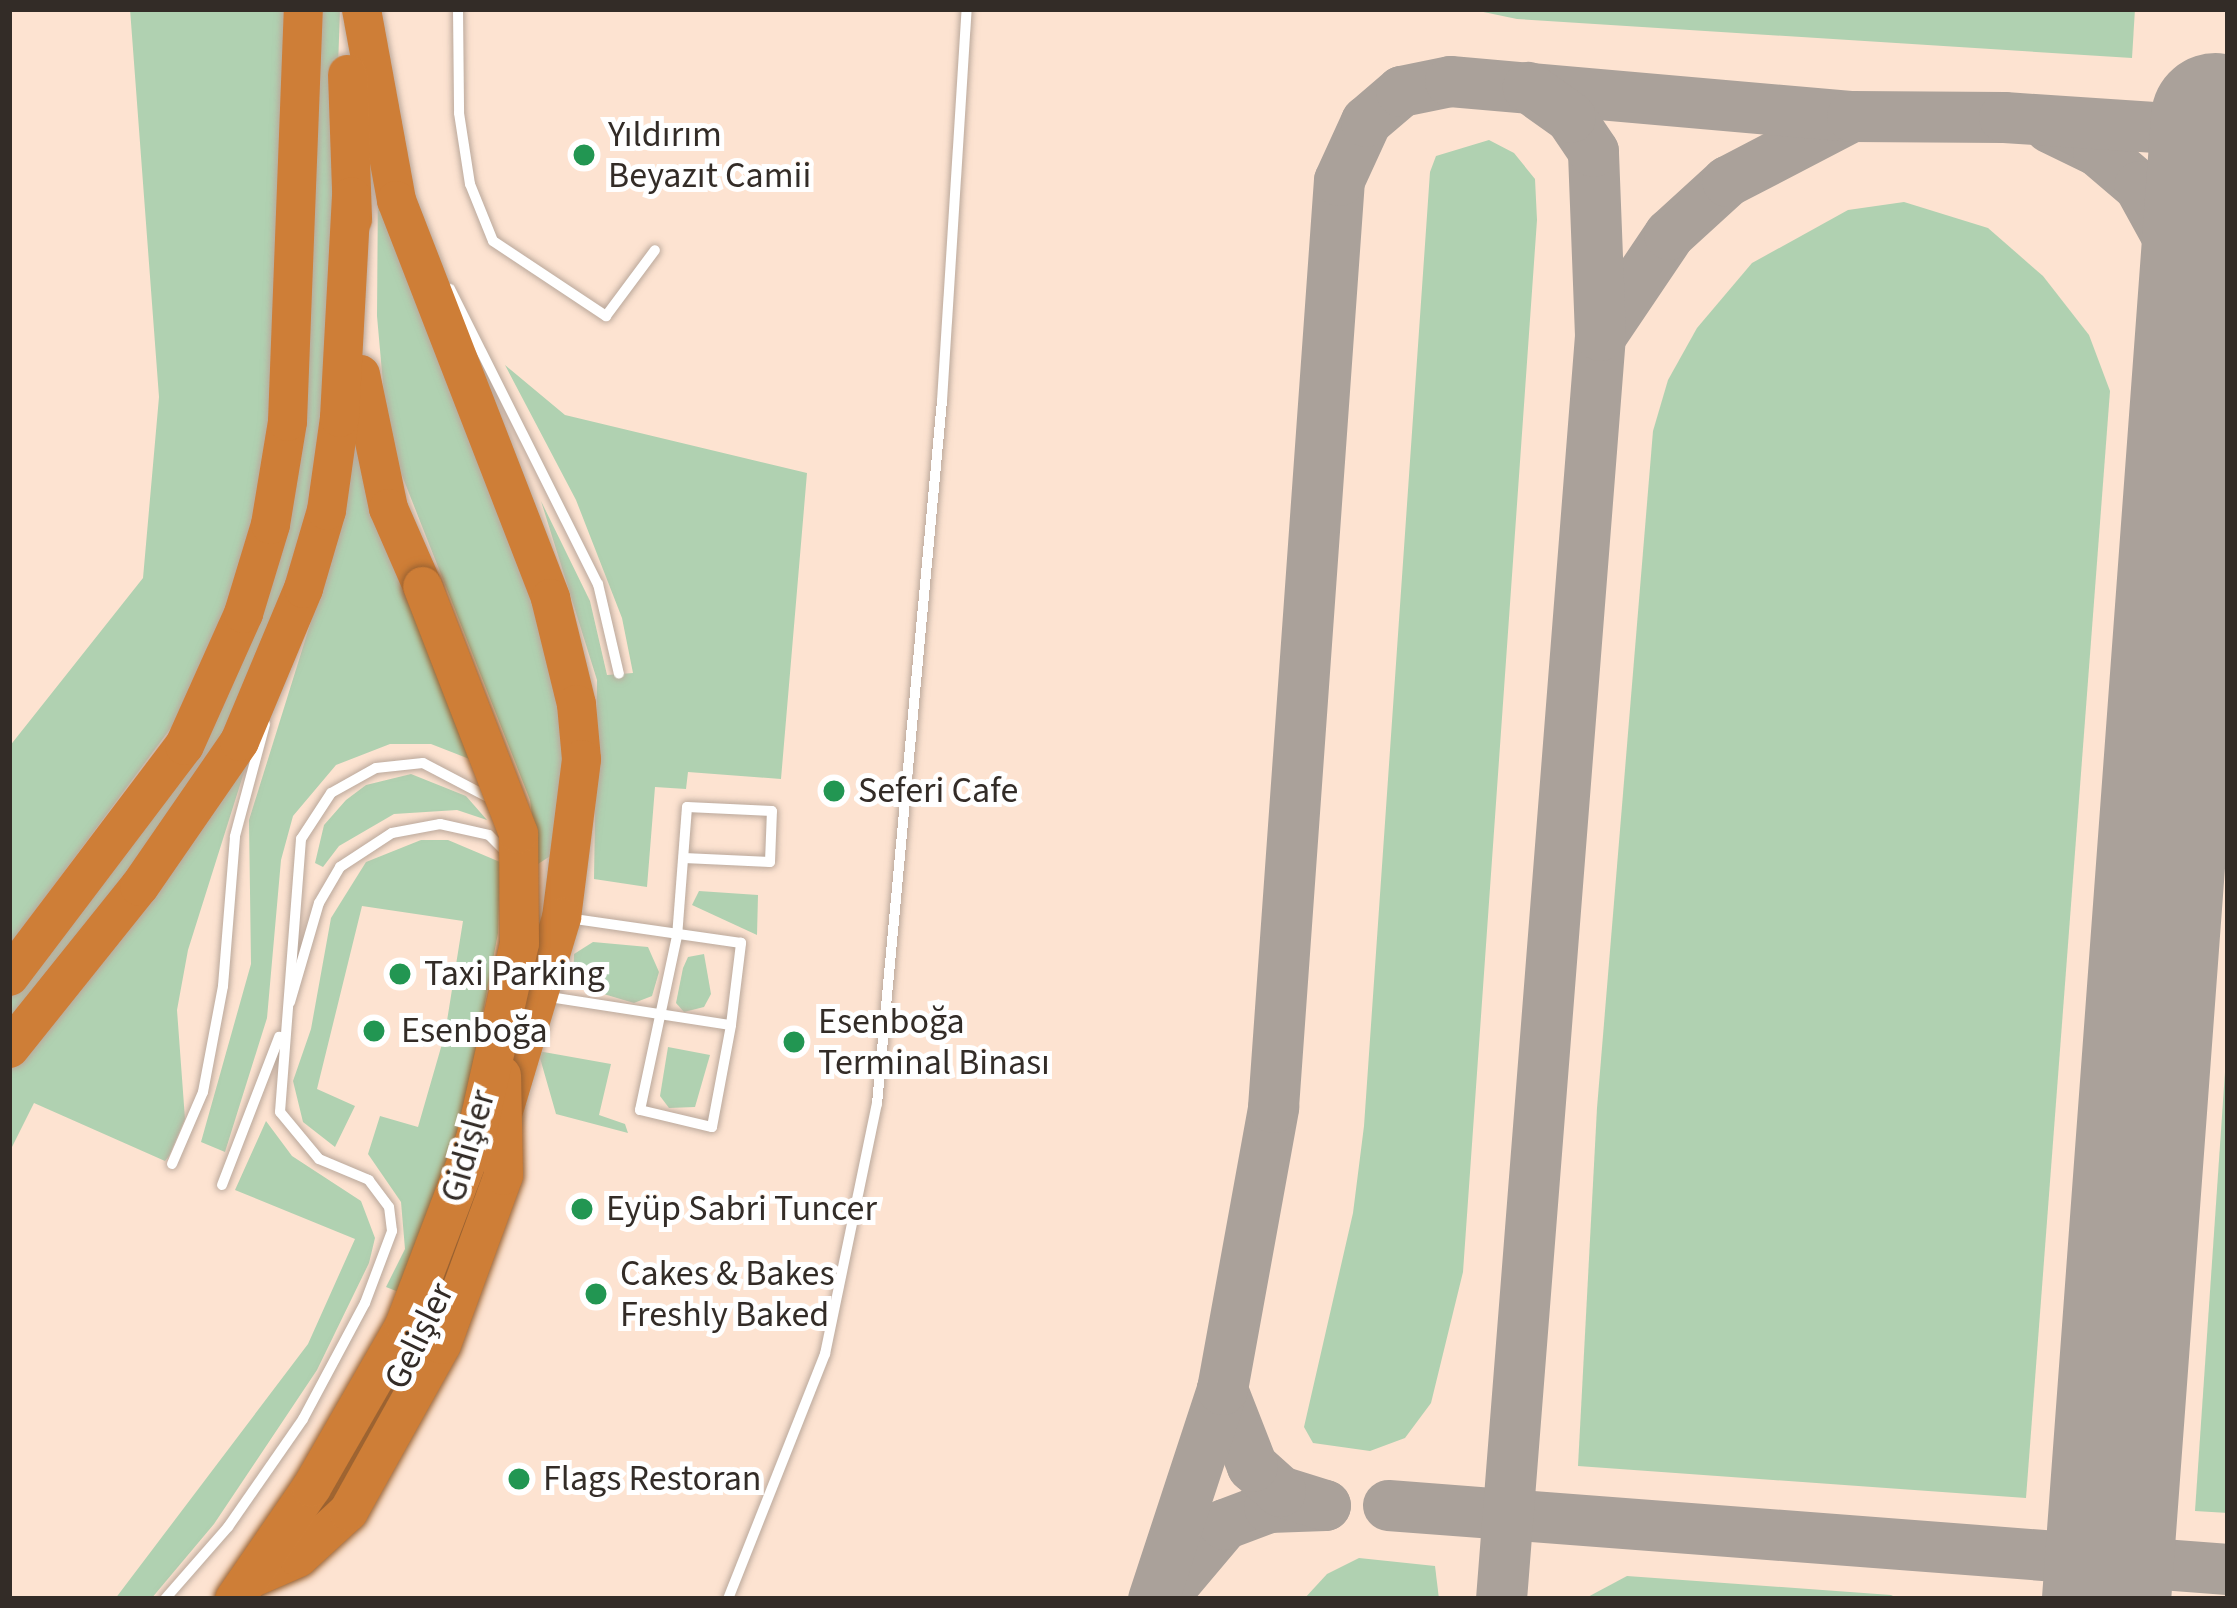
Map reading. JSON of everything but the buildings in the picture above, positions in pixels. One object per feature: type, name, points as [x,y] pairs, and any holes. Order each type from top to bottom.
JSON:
[{"type":"highway","points":[[9,976],[184,745],[264,547],[287,421],[303,9]]},
{"type":"highway","points":[[349,9],[351,196],[367,433],[518,833],[519,943],[532,986]]},
{"type":"highway","points":[[247,1594],[298,1557],[348,1511],[441,1344],[503,1175],[532,986],[561,917],[580,759],[566,656],[404,221],[376,127],[361,9]]},
{"type":"highway","points":[[9,1048],[139,886],[239,741],[303,588],[326,510],[340,417],[351,196]]},
{"type":"highway","name":"Gelişler","points":[[247,1594],[341,1475],[450,1276],[524,1045],[532,986]]},
{"type":"lane","points":[[458,9],[459,113],[470,184],[493,241],[606,316],[655,250]]},
{"type":"lane","points":[[728,1599],[825,1354],[877,1105],[940,423],[967,9]]},
{"type":"lane","points":[[376,127],[598,584],[619,674]]},
{"type":"lane","points":[[172,1164],[203,1092],[224,986],[235,836],[303,588]]},
{"type":"lane","points":[[165,1599],[228,1527],[303,1419],[365,1304],[392,1231],[389,1207],[369,1180],[320,1159],[280,1112],[295,867],[301,839],[332,794],[400,763],[443,769],[476,785],[518,833]]},
{"type":"lane","points":[[561,917],[676,936],[741,943],[712,1127],[640,1110],[676,936],[687,807],[772,812],[770,862],[684,857]]},
{"type":"lane","points":[[222,1185],[283,1025],[319,903],[340,867],[392,833],[440,824],[489,835],[517,863],[532,986],[661,1016],[731,1025]]},
{"type":"shaded area","points":[[9,9],[2228,9],[2228,1599],[9,1599]]},
{"type":"green space","points":[[130,9],[290,9],[280,332],[265,472],[221,628],[176,721],[9,946],[9,747],[143,578],[159,397]]},
{"type":"green space","points":[[318,9],[340,9],[328,360],[309,503],[291,569],[233,717],[189,790],[9,1030],[9,994],[260,598]]},
{"type":"green space","points":[[1469,9],[2135,9],[2132,58],[1517,19]]},
{"type":"green space","points":[[1489,140],[1514,153],[1535,179],[1537,220],[1463,1272],[1431,1403],[1405,1438],[1370,1451],[1313,1443],[1304,1427],[1353,1213],[1364,1126],[1430,172],[1436,156]]},
{"type":"green space","points":[[378,187],[545,603],[568,765],[558,851],[538,864],[530,800],[388,440],[377,316]]},
{"type":"green space","points":[[1904,202],[1988,228],[2043,276],[2089,335],[2110,391],[2026,1498],[1578,1466],[1597,1108],[1653,431],[1668,380],[1697,328],[1752,263],[1848,210]]},
{"type":"green space","points":[[505,365],[565,415],[807,473],[781,779],[688,772],[686,789],[655,787],[647,887],[594,879],[597,680],[541,501],[590,601],[607,675],[633,673],[622,618],[576,500]]},
{"type":"green space","points":[[353,403],[472,760],[431,744],[390,744],[336,765],[293,816],[281,860],[267,1018],[225,1152],[201,1142],[251,964],[249,820],[332,554]]},
{"type":"green space","points":[[251,750],[188,950],[177,1010],[185,1119],[169,1156],[165,1161],[34,1103],[9,1153],[9,1072]]},
{"type":"green space","points":[[411,774],[466,796],[487,820],[457,810],[394,814],[339,846],[323,867],[315,863],[324,825],[346,800],[366,785]]},
{"type":"green space","points":[[421,840],[448,840],[500,862],[498,933],[479,1034],[446,1027],[463,921],[362,906],[317,1089],[355,1106],[335,1147],[303,1122],[293,1081],[311,1029],[331,918],[366,862]]},
{"type":"green space","points":[[699,891],[758,895],[757,935],[692,905]]},
{"type":"green space","points":[[593,942],[648,947],[659,972],[652,996],[634,1003],[573,985],[574,954]]},
{"type":"green space","points":[[704,954],[711,994],[704,1007],[684,1012],[676,1003],[683,968],[688,957]]},
{"type":"green space","points":[[2228,1028],[2228,1513],[2195,1511]]},
{"type":"green space","points":[[444,1037],[486,1046],[406,1295],[386,1287],[405,1249],[401,1202],[368,1154],[380,1116],[418,1127]]},
{"type":"green space","points":[[668,1047],[710,1055],[695,1107],[669,1108],[660,1096]]},
{"type":"green space","points":[[538,1051],[611,1064],[599,1115],[625,1124],[628,1133],[556,1114]]},
{"type":"green space","points":[[266,1121],[292,1156],[361,1201],[375,1238],[369,1263],[317,1370],[214,1524],[151,1599],[115,1599],[308,1344],[355,1239],[235,1190]]},
{"type":"green space","points":[[1359,1558],[1435,1566],[1439,1599],[1304,1599],[1327,1574]]},
{"type":"green space","points":[[1627,1576],[1891,1595],[1899,1599],[1584,1599]]},
{"type":"taxiway","points":[[1153,1599],[1222,1389],[1273,1107],[1339,180],[1366,121],[1401,91],[1450,81],[1852,116],[2004,117],[2228,132]]},
{"type":"taxiway","points":[[1501,1599],[1600,335],[1593,151],[1570,117],[1528,87]]},
{"type":"taxiway","points":[[1601,335],[1669,234],[1727,181],[1846,119]]},
{"type":"taxiway","points":[[2049,127],[2098,151],[2139,186],[2194,286],[2198,344]]},
{"type":"taxiway","points":[[1170,1588],[1224,1524],[1269,1507],[1325,1505],[1280,1491],[1252,1466],[1222,1389]]},
{"type":"taxiway","points":[[1388,1505],[2228,1569]]},
{"type":"runway","points":[[2106,1599],[2215,117]]},
{"type":"place","name":"Yıldırım Beyazıt Camii","points":[[584,155]]},
{"type":"place","name":"Seferi Cafe","points":[[834,791]]},
{"type":"place","name":"Taxi Parking","points":[[400,974]]},
{"type":"place","name":"Esenboğa","points":[[374,1031]]},
{"type":"place","name":"Esenboğa Terminal Binası","points":[[794,1042]]},
{"type":"place","name":"Eyüp Sabri Tuncer","points":[[582,1209]]},
{"type":"place","name":"Cakes & Bakes Freshly Baked","points":[[596,1294]]},
{"type":"place","name":"Flags Restoran","points":[[519,1479]]}]
